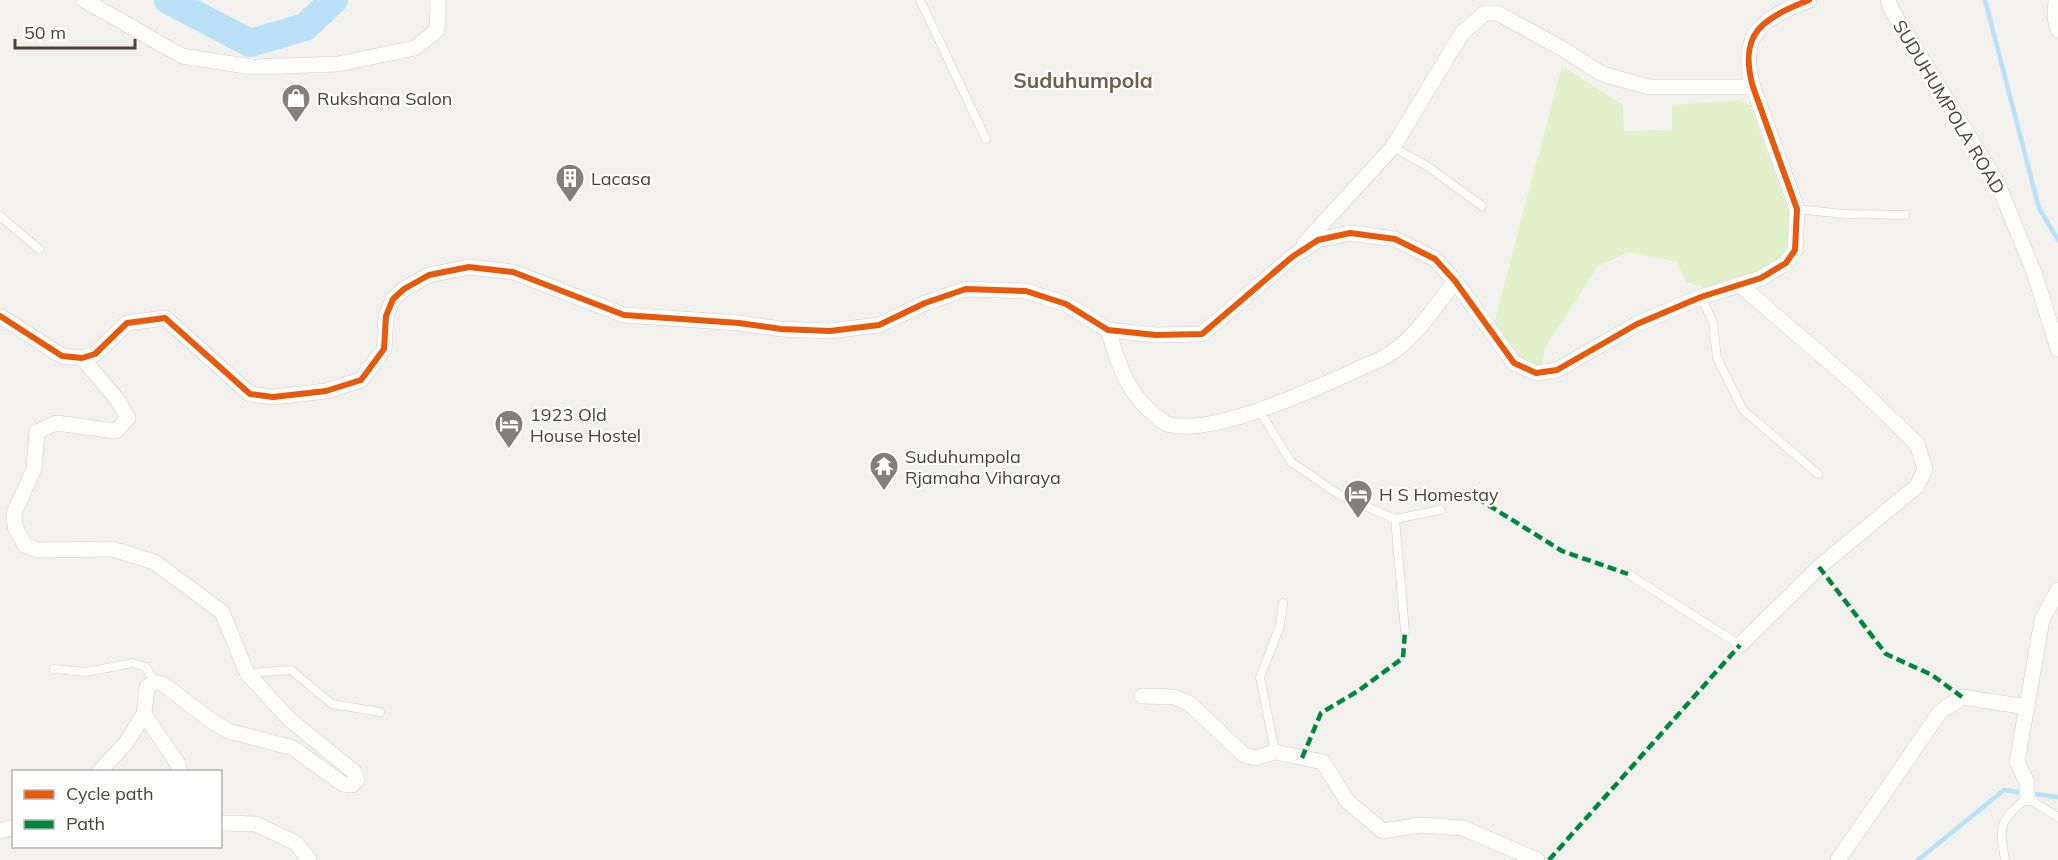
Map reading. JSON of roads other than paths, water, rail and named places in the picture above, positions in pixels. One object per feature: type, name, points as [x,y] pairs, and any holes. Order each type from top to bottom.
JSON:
[{"type":"street","points":[[84,0],[182,56],[252,67],[338,64],[415,48],[437,30],[438,0]]},
{"type":"street","points":[[1292,257],[1318,240],[1350,233],[1395,239],[1435,259],[1455,281],[1514,363],[1536,373],[1557,370],[1637,324],[1701,297],[1761,278],[1786,263],[1795,250],[1797,209],[1753,87],[1748,69],[1749,48],[1756,30],[1789,8],[1809,0]]},
{"type":"street","name":"SUDUHUMPOLA ROAD","points":[[1888,0],[1921,61],[1998,184],[2035,275],[2058,349]]},
{"type":"street","points":[[2056,0],[2055,18],[2058,30]]},
{"type":"street","points":[[0,316],[62,356],[81,358],[95,354],[127,323],[165,318],[250,394],[273,397],[326,391],[361,380],[384,349],[386,316],[393,299],[404,289],[429,275],[469,267],[513,272],[624,315],[739,323],[781,330],[830,331],[879,325],[925,303],[966,289],[1026,291],[1066,304],[1108,330],[1156,335],[1202,334],[1292,257],[1393,147],[1462,33],[1485,13],[1497,13],[1563,49],[1602,74],[1649,87],[1753,87]]},
{"type":"street","points":[[1108,330],[1123,377],[1142,406],[1166,424],[1197,426],[1231,420],[1322,386],[1391,353],[1415,332],[1455,281]]},
{"type":"street","points":[[1740,285],[1856,385],[1917,444],[1925,469],[1917,486],[1819,567],[1740,645]]},
{"type":"street","points":[[81,358],[116,398],[128,418],[116,430],[57,423],[37,432],[33,469],[7,516],[25,545],[37,550],[113,549],[154,562],[222,612],[247,673],[289,719],[354,771],[357,780],[352,785],[343,784],[293,748],[228,731],[163,684],[154,682],[147,687],[144,714],[126,743],[100,770]]},
{"type":"street","points":[[2027,792],[2017,762],[2042,621],[2058,590]]},
{"type":"street","points":[[1142,696],[1174,697],[1189,703],[1244,755],[1255,758],[1275,752],[1323,762],[1348,802],[1383,831],[1420,825],[1463,828],[1537,860]]},
{"type":"street","points":[[1838,860],[1940,712],[1962,697],[2027,707]]},
{"type":"street","points":[[144,714],[180,770]]},
{"type":"street","points":[[222,823],[256,824],[296,843],[309,860]]},
{"type":"lane","points":[[920,0],[987,139]]},
{"type":"lane","points":[[1393,147],[1427,166],[1482,206]]},
{"type":"lane","points":[[1797,209],[1844,214],[1905,215]]},
{"type":"lane","points":[[0,216],[39,249]]},
{"type":"lane","points":[[1701,297],[1713,322],[1717,358],[1743,410],[1818,474]]},
{"type":"lane","points":[[1258,410],[1291,462],[1338,494],[1395,519],[1440,510]]},
{"type":"lane","points":[[1395,519],[1406,631]]},
{"type":"lane","points":[[1628,574],[1740,645]]},
{"type":"lane","points":[[1275,752],[1260,677],[1280,626],[1283,603]]},
{"type":"lane","points":[[54,669],[86,672],[133,663],[146,667],[154,682]]},
{"type":"lane","points":[[247,673],[291,670],[332,704],[380,712]]},
{"type":"lane","points":[[2006,860],[2001,833],[2008,814],[2027,792],[2058,817]]},
{"type":"waterway","points":[[168,0],[250,43],[305,27],[334,0]]},
{"type":"waterway","points":[[1985,0],[2039,208],[2058,240]]},
{"type":"waterway","points":[[1918,860],[2004,790],[2058,797]]},
{"type":"place","name":"Rukshana Salon","points":[[296,124]]},
{"type":"place","name":"Lacasa","points":[[570,204]]},
{"type":"place","name":"1923 Old House Hostel","points":[[509,450]]},
{"type":"place","name":"Suduhumpola Rjamaha Viharaya","points":[[884,492]]},
{"type":"place","name":"H S Homestay","points":[[1358,520]]},
{"type":"district","name":"Suduhumpola","points":[[1083,80]]}]
